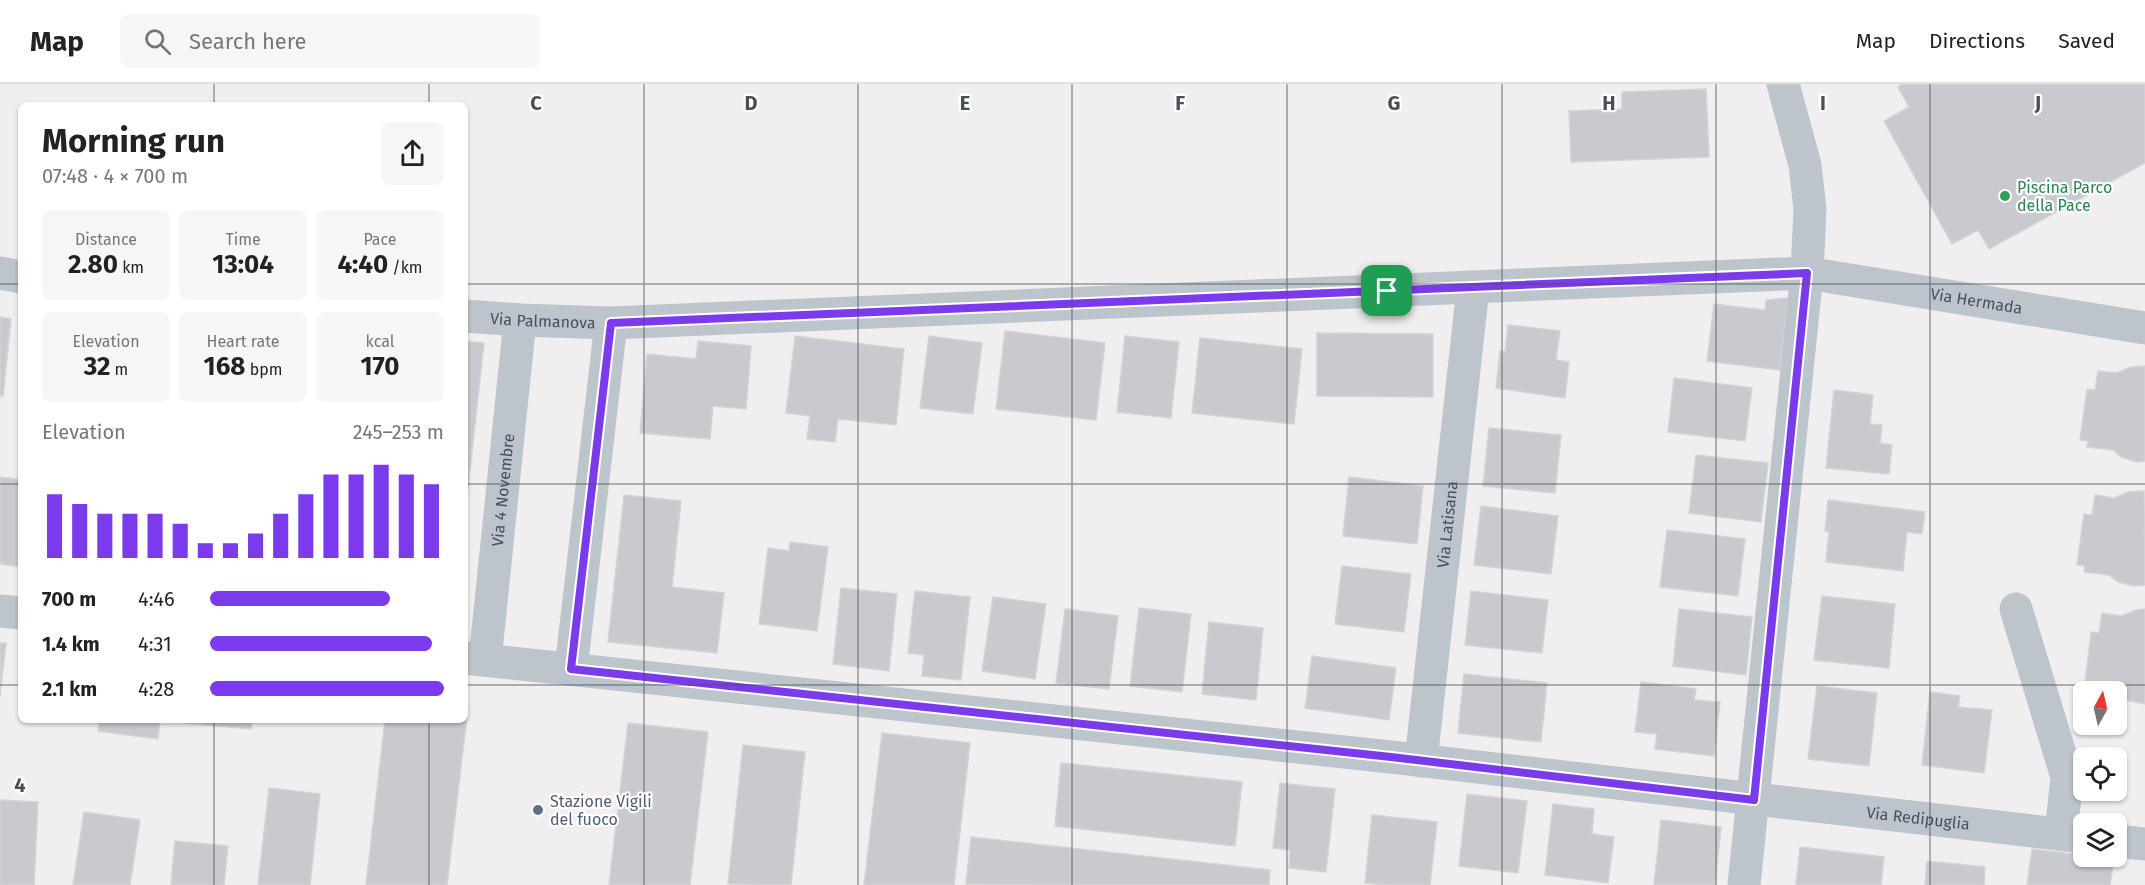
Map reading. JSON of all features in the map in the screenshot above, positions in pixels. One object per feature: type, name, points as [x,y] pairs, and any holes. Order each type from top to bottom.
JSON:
[{"type":"street","points":[[1744,885],[1807,273],[1810,208],[1805,165],[1783,84]]},
{"type":"street","points":[[0,273],[18,276]]},
{"type":"street","name":"Via Palmanova","points":[[468,315],[520,320],[611,323],[1807,273]]},
{"type":"street","name":"Via Hermada","points":[[1807,273],[2145,328]]},
{"type":"street","name":"Via Latisana","points":[[1421,760],[1473,288]]},
{"type":"street","name":"Via 4 Novembre","points":[[475,659],[520,320]]},
{"type":"street","points":[[571,669],[611,323]]},
{"type":"street","points":[[2016,609],[2067,777],[2072,835]]},
{"type":"street","points":[[0,611],[18,613]]},
{"type":"street","name":"Via Redipuglia","points":[[475,659],[1421,760],[2072,835]]},
{"type":"street","points":[[2127,842],[2145,844]]},
{"type":"building","name":"Piscina Parco della Pace","points":[[1902,84],[2145,84],[2145,163],[1989,249],[1978,230],[1952,244],[1884,121],[1909,107],[1898,87]]},
{"type":"building","points":[[1706,89],[1709,157],[1571,162],[1569,111],[1622,109],[1622,92]]},
{"type":"building","points":[[1788,298],[1780,370],[1707,361],[1714,304],[1765,310],[1766,300]]},
{"type":"building","points":[[0,317],[11,319],[3,396],[0,396]]},
{"type":"building","points":[[1508,325],[1560,331],[1556,360],[1569,362],[1565,398],[1496,388],[1500,351],[1505,352]]},
{"type":"building","points":[[1005,331],[1105,343],[1096,420],[996,409]]},
{"type":"building","points":[[1317,333],[1433,334],[1433,397],[1317,396]]},
{"type":"building","points":[[795,336],[904,349],[896,425],[838,419],[835,442],[807,439],[810,416],[786,413]]},
{"type":"building","points":[[929,336],[982,343],[973,414],[920,408]]},
{"type":"building","points":[[1125,336],[1179,342],[1171,418],[1117,412]]},
{"type":"building","points":[[1200,338],[1302,349],[1294,424],[1192,413]]},
{"type":"building","points":[[468,341],[484,343],[468,488]]},
{"type":"building","points":[[698,341],[751,346],[746,409],[713,406],[710,439],[640,433],[647,354],[696,359]]},
{"type":"building","points":[[2145,366],[2145,461],[2137,462],[2121,457],[2113,450],[2087,447],[2088,441],[2080,440],[2087,389],[2095,390],[2098,371],[2117,373],[2131,367]]},
{"type":"building","points":[[1674,378],[1752,388],[1745,441],[1668,432]]},
{"type":"building","points":[[1834,390],[1873,395],[1870,424],[1882,425],[1880,443],[1892,445],[1889,474],[1826,468]]},
{"type":"building","points":[[1489,428],[1561,435],[1555,493],[1483,486]]},
{"type":"building","points":[[1696,455],[1768,463],[1761,522],[1689,513]]},
{"type":"building","points":[[0,477],[18,480],[18,567],[0,564]]},
{"type":"building","points":[[1349,477],[1423,486],[1417,544],[1343,536]]},
{"type":"building","points":[[2144,491],[2145,585],[2134,586],[2118,582],[2109,575],[2084,572],[2085,566],[2077,565],[2084,514],[2092,515],[2095,495],[2114,498],[2128,492]]},
{"type":"building","points":[[624,495],[681,501],[672,587],[724,593],[717,653],[608,642]]},
{"type":"building","points":[[1828,500],[1925,512],[1922,534],[1907,532],[1903,571],[1826,562],[1829,532],[1825,531]]},
{"type":"building","points":[[1481,506],[1558,516],[1551,574],[1474,565]]},
{"type":"building","points":[[1667,530],[1745,539],[1738,596],[1660,587]]},
{"type":"building","points":[[790,542],[828,547],[817,631],[759,624],[768,548],[789,551]]},
{"type":"building","points":[[1342,566],[1411,574],[1404,632],[1335,624]]},
{"type":"building","points":[[841,588],[897,594],[889,671],[833,664]]},
{"type":"building","points":[[915,591],[970,597],[961,680],[922,676],[924,655],[908,653]]},
{"type":"building","points":[[1471,591],[1548,600],[1542,653],[1465,645]]},
{"type":"building","points":[[1822,596],[1895,604],[1889,668],[1814,660]]},
{"type":"building","points":[[993,597],[1046,604],[1035,679],[982,671]]},
{"type":"building","points":[[1139,608],[1191,614],[1182,692],[1130,686]]},
{"type":"building","points":[[1065,609],[1118,616],[1109,689],[1056,683]]},
{"type":"building","points":[[1679,609],[1752,617],[1746,675],[1673,666]]},
{"type":"building","points":[[2145,609],[2145,704],[2127,700],[2127,681],[2085,681],[2091,632],[2099,633],[2102,613],[2122,616]]},
{"type":"building","points":[[1209,622],[1263,628],[1256,700],[1202,694]]},
{"type":"building","points":[[0,643],[6,643],[0,696]]},
{"type":"building","points":[[1312,656],[1396,668],[1389,720],[1305,708]]},
{"type":"building","points":[[1464,674],[1547,683],[1541,742],[1458,733]]},
{"type":"building","points":[[1641,682],[1696,689],[1694,700],[1720,702],[1714,756],[1655,749],[1657,734],[1635,732]]},
{"type":"building","points":[[1817,686],[1877,693],[1869,766],[1808,759]]},
{"type":"building","points":[[1930,692],[1960,696],[1958,707],[1992,710],[1984,773],[1922,765]]},
{"type":"building","points":[[99,723],[160,723],[158,739],[98,731]]},
{"type":"building","points":[[186,723],[252,723],[251,729]]},
{"type":"building","points":[[385,723],[466,723],[447,885],[366,885]]},
{"type":"building","points":[[628,723],[708,732],[690,885],[609,885]]},
{"type":"building","points":[[882,733],[970,743],[954,885],[864,885]]},
{"type":"building","points":[[743,745],[805,752],[791,885],[728,884]]},
{"type":"building","points":[[1061,763],[1242,782],[1235,846],[1055,826]]},
{"type":"building","points":[[1280,783],[1335,789],[1326,872],[1289,868],[1290,850],[1273,848]]},
{"type":"building","points":[[269,788],[320,794],[310,885],[258,885]]},
{"type":"building","points":[[1467,794],[1527,801],[1518,873],[1459,866]]},
{"type":"building","points":[[0,800],[38,802],[34,885],[0,885]]},
{"type":"building","points":[[1553,804],[1594,809],[1592,834],[1614,837],[1608,883],[1545,875]]},
{"type":"building","points":[[84,812],[140,820],[130,885],[73,885]]},
{"type":"building","points":[[1372,815],[1437,822],[1430,885],[1365,883]]},
{"type":"building","points":[[1661,820],[1721,827],[1715,885],[1654,885]]},
{"type":"building","points":[[971,837],[1270,870],[1269,885],[966,884]]},
{"type":"building","points":[[175,841],[228,846],[224,885],[171,885]]},
{"type":"building","points":[[1800,847],[1884,857],[1881,885],[1796,885]]},
{"type":"building","points":[[2032,849],[2073,854],[2073,867],[2113,867],[2110,885],[2027,885]]},
{"type":"building","points":[[1927,861],[1985,867],[1984,885],[1925,885]]},
{"type":"place","name":"Piscina Parco della Pace","points":[[2005,196]]},
{"type":"place","name":"Stazione Vigili del fuoco","points":[[538,810]]},
{"type":"route","points":[[1807,273],[1754,800],[1391,757],[571,669],[611,323],[1387,291],[1807,273]]}]
